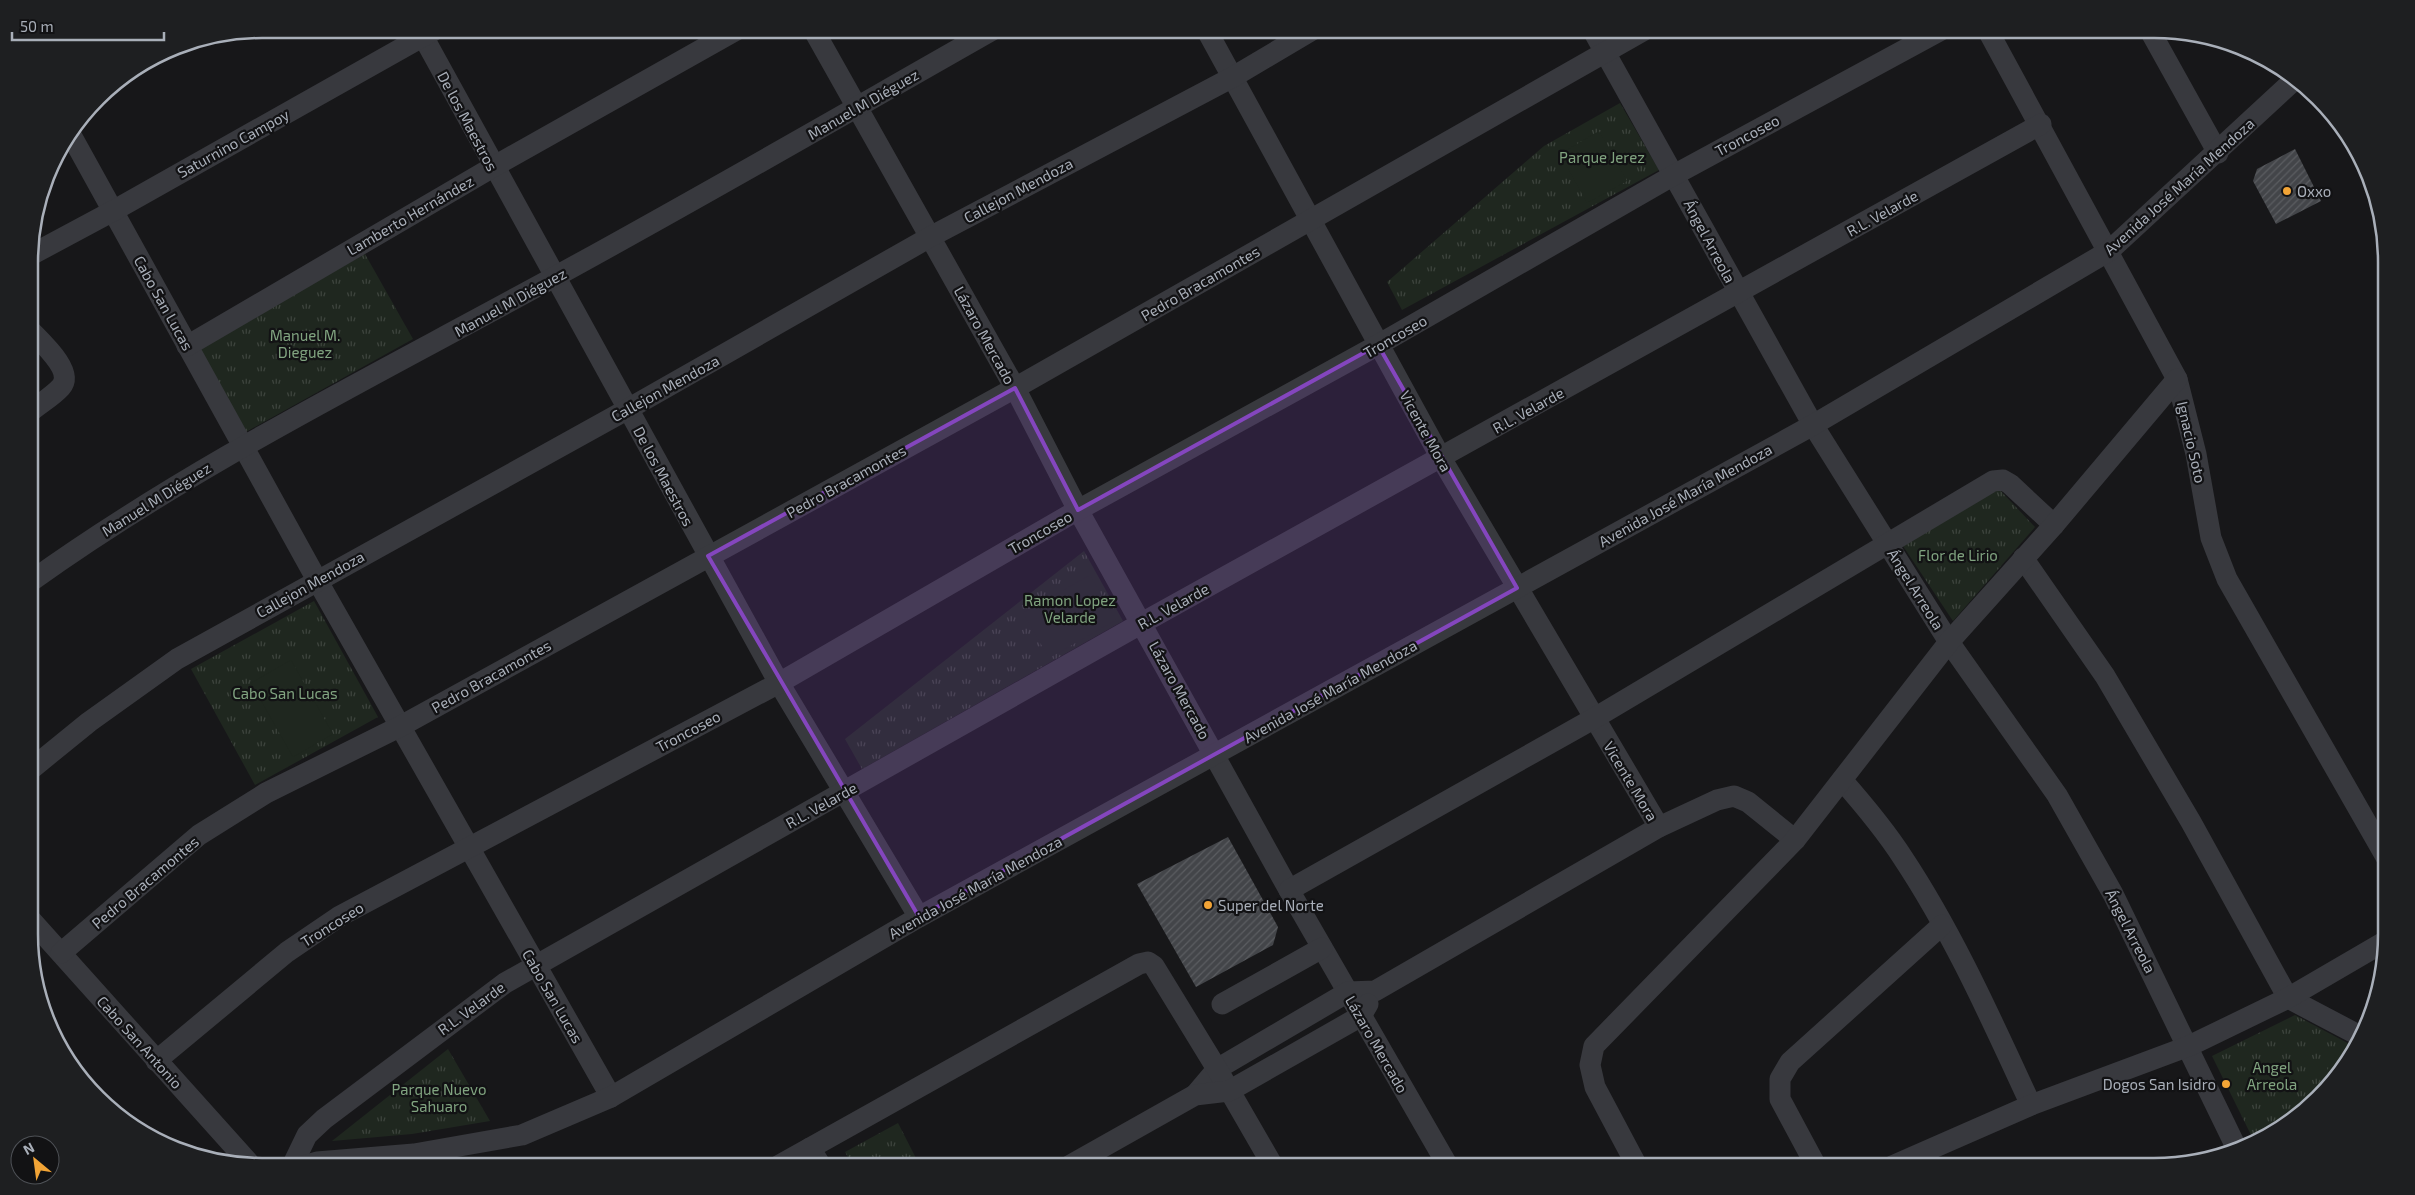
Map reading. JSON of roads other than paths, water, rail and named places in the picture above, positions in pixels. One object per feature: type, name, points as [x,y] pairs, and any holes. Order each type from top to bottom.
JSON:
[{"type":"street","name":"Saturnino Campoy","points":[[38,251],[113,211],[414,38]]},
{"type":"street","name":"De los Maestros","points":[[429,38],[493,167],[708,556],[779,683],[919,917]]},
{"type":"street","name":"Lamberto Hernández","points":[[187,346],[493,167],[722,38]]},
{"type":"street","name":"Lázaro Mercado","points":[[818,38],[1015,388],[1078,510],[1289,890],[1443,1158]]},
{"type":"street","name":"Manuel M Diéguez","points":[[38,577],[140,507],[243,446],[554,278],[978,38]]},
{"type":"street","name":"Vicente Mora","points":[[1211,38],[1441,458],[1593,719],[1659,827]]},
{"type":"street","name":"Callejon Mendoza","points":[[38,763],[89,722],[177,659],[628,409],[930,237],[1233,77],[1299,38]]},
{"type":"street","name":"Ángel Arreola","points":[[1597,38],[1813,425],[1949,642],[2057,795],[2113,894],[2235,1142]]},
{"type":"street","name":"Pedro Bracamontes","points":[[62,953],[199,835],[266,793],[401,726],[1015,388],[1631,38]]},
{"type":"street","name":"Troncoseo","points":[[156,1061],[287,952],[340,916],[779,683],[1078,510],[1378,345],[1674,174],[1926,38]]},
{"type":"street","name":"Ignacio Soto","points":[[1992,38],[2041,124],[2177,379],[2196,454],[2211,538],[2227,579],[2378,843]]},
{"type":"street","points":[[2154,38],[2218,153]]},
{"type":"street","name":"Avenida José María Mendoza","points":[[366,1158],[414,1154],[522,1135],[610,1097],[919,917],[1813,425],[2109,251],[2218,153],[2290,84]]},
{"type":"street","name":"R.L. Velarde","points":[[296,1158],[307,1135],[324,1119],[478,1002],[536,965],[1142,623],[1739,294],[2041,124]]},
{"type":"street","name":"Cabo San Lucas","points":[[74,140],[317,580],[610,1097]]},
{"type":"street","points":[[38,338],[60,363],[65,377],[62,386],[38,406]]},
{"type":"street","points":[[1633,1158],[1595,1087],[1590,1065],[1594,1046],[1795,840],[1949,642],[2054,525],[2177,379]]},
{"type":"street","points":[[1289,890],[1593,719],[1993,481],[2003,480],[2054,525]]},
{"type":"street","points":[[2023,558],[2105,676],[2191,822],[2288,998],[2354,1033]]},
{"type":"street","points":[[1842,780],[1903,858],[1942,925],[1983,1002],[2031,1105]]},
{"type":"street","points":[[1083,1158],[1195,1095],[1217,1069],[1348,992],[1375,992],[1659,827],[1717,800],[1734,796],[1748,802],[1795,840]]},
{"type":"street","points":[[1812,1158],[1780,1099],[1780,1079],[1790,1062],[1942,925]]},
{"type":"street","name":"Cabo San Antonio","points":[[38,927],[243,1157]]},
{"type":"street","points":[[1910,1158],[2031,1105],[2189,1046],[2288,998],[2377,946]]},
{"type":"street","points":[[1222,1004],[1322,948]]},
{"type":"street","points":[[816,1157],[1139,964],[1148,962],[1154,966],[1268,1158]]},
{"type":"street","points":[[1195,1095],[1229,1091],[1362,1016],[1375,992]]},
{"type":"place","name":"Oxxo","points":[[2287,191]]},
{"type":"place","name":"Super del Norte","points":[[1208,905]]},
{"type":"place","name":"Dogos San Isidro","points":[[2226,1084]]},
{"type":"park label","name":"Parque Jerez","points":[[1602,157]]},
{"type":"park label","name":"Manuel M. Dieguez","points":[[305,344]]},
{"type":"park label","name":"Flor de Lirio","points":[[1958,555]]},
{"type":"park label","name":"Ramon Lopez Velarde","points":[[1070,608]]},
{"type":"park label","name":"Angel Arreola","points":[[2272,1076]]},
{"type":"park label","name":"Parque Nuevo Sahuaro","points":[[439,1098]]}]
